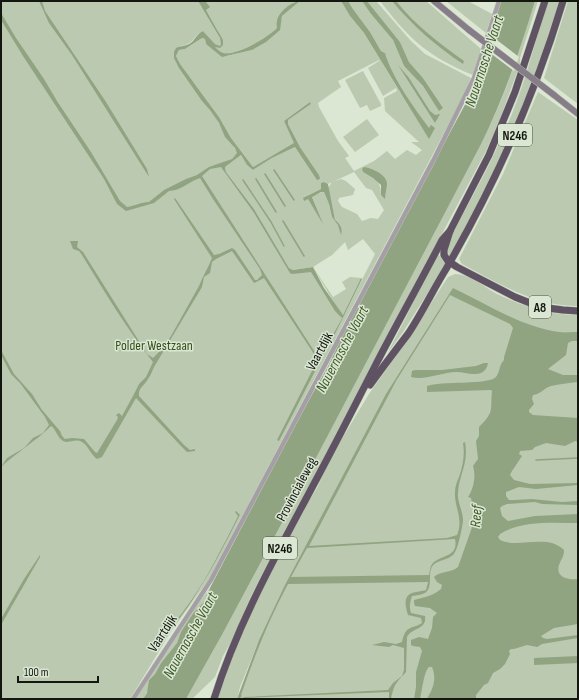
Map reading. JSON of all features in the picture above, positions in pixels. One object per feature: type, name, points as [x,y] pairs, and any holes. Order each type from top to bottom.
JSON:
[{"type":"highway","points":[[449,262],[444,255],[444,250],[450,231],[481,172],[505,118],[520,80],[544,1]]},
{"type":"highway","name":"N246","points":[[449,262],[476,215],[510,145],[541,70],[563,1]]},
{"type":"highway","name":"Provincialeweg","points":[[214,699],[221,676],[258,589],[442,240],[450,231]]},
{"type":"highway","name":"Provincialeweg","points":[[357,403],[408,333],[449,262]]},
{"type":"highway","name":"A8","points":[[449,262],[531,304],[552,309],[578,311]]},
{"type":"street","points":[[434,1],[469,30],[578,114]]},
{"type":"street","name":"Vaartdijk","points":[[133,699],[211,580],[434,159],[474,78],[499,1]]},
{"type":"green space","name":"Polder Westzaan","points":[[1,1],[198,1],[222,44],[220,46],[215,44],[203,31],[188,44],[180,46],[175,57],[179,63],[176,56],[179,50],[185,49],[202,38],[205,39],[206,44],[227,56],[252,50],[279,30],[282,16],[300,1],[341,1],[350,16],[364,33],[400,92],[429,129],[398,82],[385,53],[381,51],[370,32],[348,1],[362,1],[393,40],[404,66],[423,86],[439,110],[442,108],[423,78],[409,62],[400,42],[367,1],[376,1],[411,41],[425,54],[471,78],[464,95],[209,579],[170,633],[130,699],[1,699]],"holes":[[[379,60],[368,68],[383,96],[396,88],[397,91],[384,98],[385,111],[419,142],[411,142],[422,150],[416,155],[407,150],[395,159],[387,151],[374,161],[354,171],[345,158],[349,156],[338,141],[318,103],[341,87],[338,81]],[[191,79],[219,117],[231,138],[253,167],[295,143],[284,121],[310,102],[311,104],[288,120],[288,124],[300,147],[319,175],[317,179],[295,147],[272,158],[253,170],[247,165],[241,155],[225,167],[226,172],[254,209],[289,268],[293,270],[313,267],[332,255],[345,242],[348,250],[363,239],[375,254],[331,341],[330,340],[342,318],[310,268],[290,271],[254,213],[227,175],[221,164],[232,159],[238,153]],[[373,170],[383,177],[386,182],[385,198],[381,195],[380,186],[374,178],[363,172]],[[354,172],[366,188],[372,190],[384,210],[378,219],[371,218],[362,221],[357,214],[342,207],[338,201],[339,198],[353,195],[355,189],[346,181],[341,179],[333,182]],[[324,182],[328,184],[332,182],[328,188],[335,220],[332,217],[324,192],[312,196],[320,218],[308,199],[306,199],[309,195],[321,189],[321,183]],[[240,515],[201,587],[191,603],[161,642],[160,641],[197,592],[238,516]]]},
{"type":"green space","points":[[205,1],[295,1],[283,13],[277,28],[266,37],[251,46],[235,52],[221,53],[215,47],[223,45],[217,29],[206,10]]},
{"type":"green space","points":[[380,1],[426,1],[481,49],[473,75],[447,63],[422,47],[404,30]]},
{"type":"green space","points":[[446,1],[468,1],[492,14],[486,33]]},
{"type":"green space","points":[[535,1],[538,1],[520,58],[520,64],[487,149],[251,596],[232,640],[223,656],[215,677],[192,699],[186,699],[276,534],[492,121],[510,77]]},
{"type":"green space","points":[[547,1],[559,1],[525,100],[483,195],[449,256],[447,247],[449,240],[493,157],[520,93]]},
{"type":"green space","points":[[568,1],[578,1],[578,104],[544,78]]},
{"type":"green space","points":[[363,71],[381,104],[381,106],[370,111],[367,105],[360,108],[345,80]]},
{"type":"green space","points":[[538,92],[578,120],[578,306],[547,303],[532,298],[503,286],[462,264],[459,259],[503,174]]},
{"type":"green space","points":[[367,119],[379,135],[355,152],[343,137]]},
{"type":"green space","points":[[438,254],[446,264],[403,332],[387,354],[425,279]]},
{"type":"green space","points":[[313,267],[333,297],[346,289],[342,282],[350,277],[361,278],[343,315],[339,311]]},
{"type":"green space","points":[[455,274],[466,276],[497,294],[546,312],[578,315],[578,699],[217,699],[249,614],[340,442],[369,394],[410,336],[448,277]],"holes":[[[264,628],[237,699],[240,687]]]},
{"type":"green space","points":[[210,588],[207,599],[194,612],[177,643],[149,680],[148,690],[145,697],[143,699],[135,699],[190,613]]},
{"type":"water","points":[[39,1],[42,1],[45,11],[106,102],[147,169],[149,177],[72,55],[49,23]]},
{"type":"water","points":[[198,1],[205,1],[210,7],[206,10],[223,40],[223,45],[220,48],[215,47],[222,53],[229,53],[244,49],[266,37],[277,28],[279,15],[282,11],[293,3],[300,1],[282,16],[280,30],[266,42],[252,50],[222,57],[206,44],[205,39],[202,38],[185,49],[179,50],[176,56],[180,64],[219,117],[231,138],[253,167],[294,143],[284,121],[310,102],[311,104],[288,120],[288,124],[320,179],[317,180],[295,147],[272,158],[253,170],[247,165],[241,155],[225,167],[226,172],[254,209],[289,268],[293,270],[313,267],[324,288],[343,315],[361,278],[362,279],[331,342],[330,340],[342,318],[335,311],[311,272],[290,273],[254,213],[221,167],[210,169],[202,176],[316,354],[320,356],[328,346],[279,441],[277,440],[317,361],[316,357],[264,278],[254,283],[232,251],[212,262],[210,273],[204,277],[202,287],[139,393],[139,396],[184,445],[190,450],[195,449],[195,451],[187,452],[136,398],[102,457],[97,459],[82,442],[63,441],[51,426],[39,437],[24,448],[33,438],[43,433],[49,425],[45,417],[20,383],[11,374],[1,355],[1,350],[14,374],[32,394],[42,410],[60,431],[62,436],[65,439],[84,439],[97,453],[117,420],[118,417],[116,415],[119,413],[122,416],[139,384],[146,377],[153,362],[143,349],[107,296],[82,255],[79,251],[73,249],[70,241],[78,241],[77,247],[83,252],[147,354],[153,358],[171,336],[199,286],[212,258],[174,199],[175,198],[214,255],[232,248],[235,250],[255,280],[262,275],[260,269],[200,178],[173,191],[169,191],[154,203],[126,211],[117,204],[104,179],[1,20],[1,13],[91,152],[120,201],[127,207],[149,202],[164,190],[197,175],[209,167],[232,159],[237,153],[235,148],[225,137],[219,123],[179,68],[174,58],[176,48],[189,44],[203,31],[215,44],[220,46],[220,38]]},
{"type":"water","points":[[341,1],[348,1],[370,32],[381,51],[385,53],[393,73],[410,101],[429,128],[431,125],[435,128],[429,139],[364,33],[350,16]]},
{"type":"water","points":[[362,1],[367,1],[400,42],[409,62],[423,78],[443,108],[439,111],[423,86],[404,66],[393,40]]},
{"type":"water","points":[[392,1],[396,1],[419,26],[464,61],[463,64],[425,35]]},
{"type":"water","name":"Nauernasche Vaart","points":[[501,1],[535,1],[511,74],[481,144],[276,534],[186,699],[143,699],[147,693],[149,680],[177,643],[181,632],[194,612],[207,599],[210,588],[297,421],[327,368],[353,315],[467,101],[480,71]]},
{"type":"water","points":[[398,65],[409,78],[430,111],[435,115],[440,114],[435,123]]},
{"type":"water","points":[[364,167],[378,172],[386,180],[387,185],[385,199],[381,195],[381,185],[363,172],[362,169]]},
{"type":"water","points":[[324,182],[328,184],[335,220],[341,226],[341,235],[338,225],[332,217],[324,192],[312,197],[323,224],[308,199],[304,201],[303,198],[321,189],[321,183]]},
{"type":"water","name":"Reef","points":[[453,288],[504,314],[531,325],[559,332],[578,332],[578,341],[568,343],[566,355],[548,369],[563,375],[578,375],[578,382],[551,386],[533,395],[532,399],[534,404],[529,412],[533,415],[578,418],[578,442],[575,441],[565,446],[546,443],[535,447],[532,450],[520,451],[519,454],[522,456],[510,475],[514,480],[530,484],[578,483],[578,485],[536,489],[519,487],[506,492],[506,496],[509,500],[532,499],[562,502],[578,501],[578,505],[542,504],[535,502],[507,504],[500,508],[502,516],[508,521],[535,516],[578,514],[578,523],[527,524],[518,526],[500,534],[498,537],[500,540],[515,543],[549,543],[557,545],[564,550],[564,554],[558,569],[559,573],[564,577],[578,579],[578,624],[554,628],[541,636],[547,639],[578,635],[578,638],[542,644],[537,647],[527,645],[511,649],[505,664],[493,673],[488,683],[484,685],[476,695],[476,699],[427,699],[433,688],[434,680],[432,667],[429,667],[424,677],[420,699],[414,699],[416,672],[422,651],[420,647],[411,645],[411,640],[419,637],[428,639],[432,628],[433,617],[437,613],[430,608],[415,606],[414,600],[429,596],[441,589],[442,585],[437,582],[434,577],[458,567],[476,516],[471,498],[468,497],[474,482],[473,466],[478,459],[476,441],[479,436],[479,427],[490,414],[492,391],[427,392],[427,386],[485,381],[496,377],[504,360],[513,328],[510,324],[450,295],[396,381],[309,546],[447,538],[457,535],[460,524],[455,490],[463,464],[463,443],[465,442],[466,457],[458,493],[458,500],[463,520],[459,541],[453,555],[436,563],[431,569],[428,590],[424,593],[412,596],[410,604],[411,613],[425,616],[425,621],[422,626],[412,631],[407,637],[406,672],[396,684],[391,699],[389,699],[389,692],[243,698],[388,690],[393,683],[402,676],[404,670],[404,648],[393,645],[389,647],[372,645],[384,642],[396,644],[402,642],[407,630],[422,623],[421,618],[408,615],[406,598],[414,592],[426,590],[428,582],[288,584],[262,638],[241,695],[242,696],[237,699],[259,640],[285,585],[386,394]],"holes":[[[455,539],[456,545],[452,552],[433,563],[429,575],[291,577],[307,548]]]},
{"type":"water","points":[[488,363],[485,370],[478,374],[456,372],[422,378],[411,377],[412,371],[415,370],[442,370],[476,366]]},
{"type":"water","points":[[24,448],[1,467],[7,458]]},
{"type":"water","points":[[236,511],[240,515],[211,568],[238,516],[235,512]]},
{"type":"water","points":[[40,555],[40,557],[1,625],[1,619]]},
{"type":"water","points":[[208,574],[199,590],[188,606],[161,642],[160,641],[190,602]]},
{"type":"water","points":[[578,656],[578,663],[534,665],[534,658]]},
{"type":"pier","points":[[489,34],[519,57],[514,71],[485,49]]},
{"type":"waterway","points":[[274,170],[294,200]]},
{"type":"waterway","points":[[265,174],[285,206]]},
{"type":"waterway","points":[[256,179],[276,212]]},
{"type":"waterway","points":[[243,180],[271,222],[284,246]]},
{"type":"waterway","points":[[283,221],[304,256]]},
{"type":"waterway","points":[[536,460],[578,458]]}]
